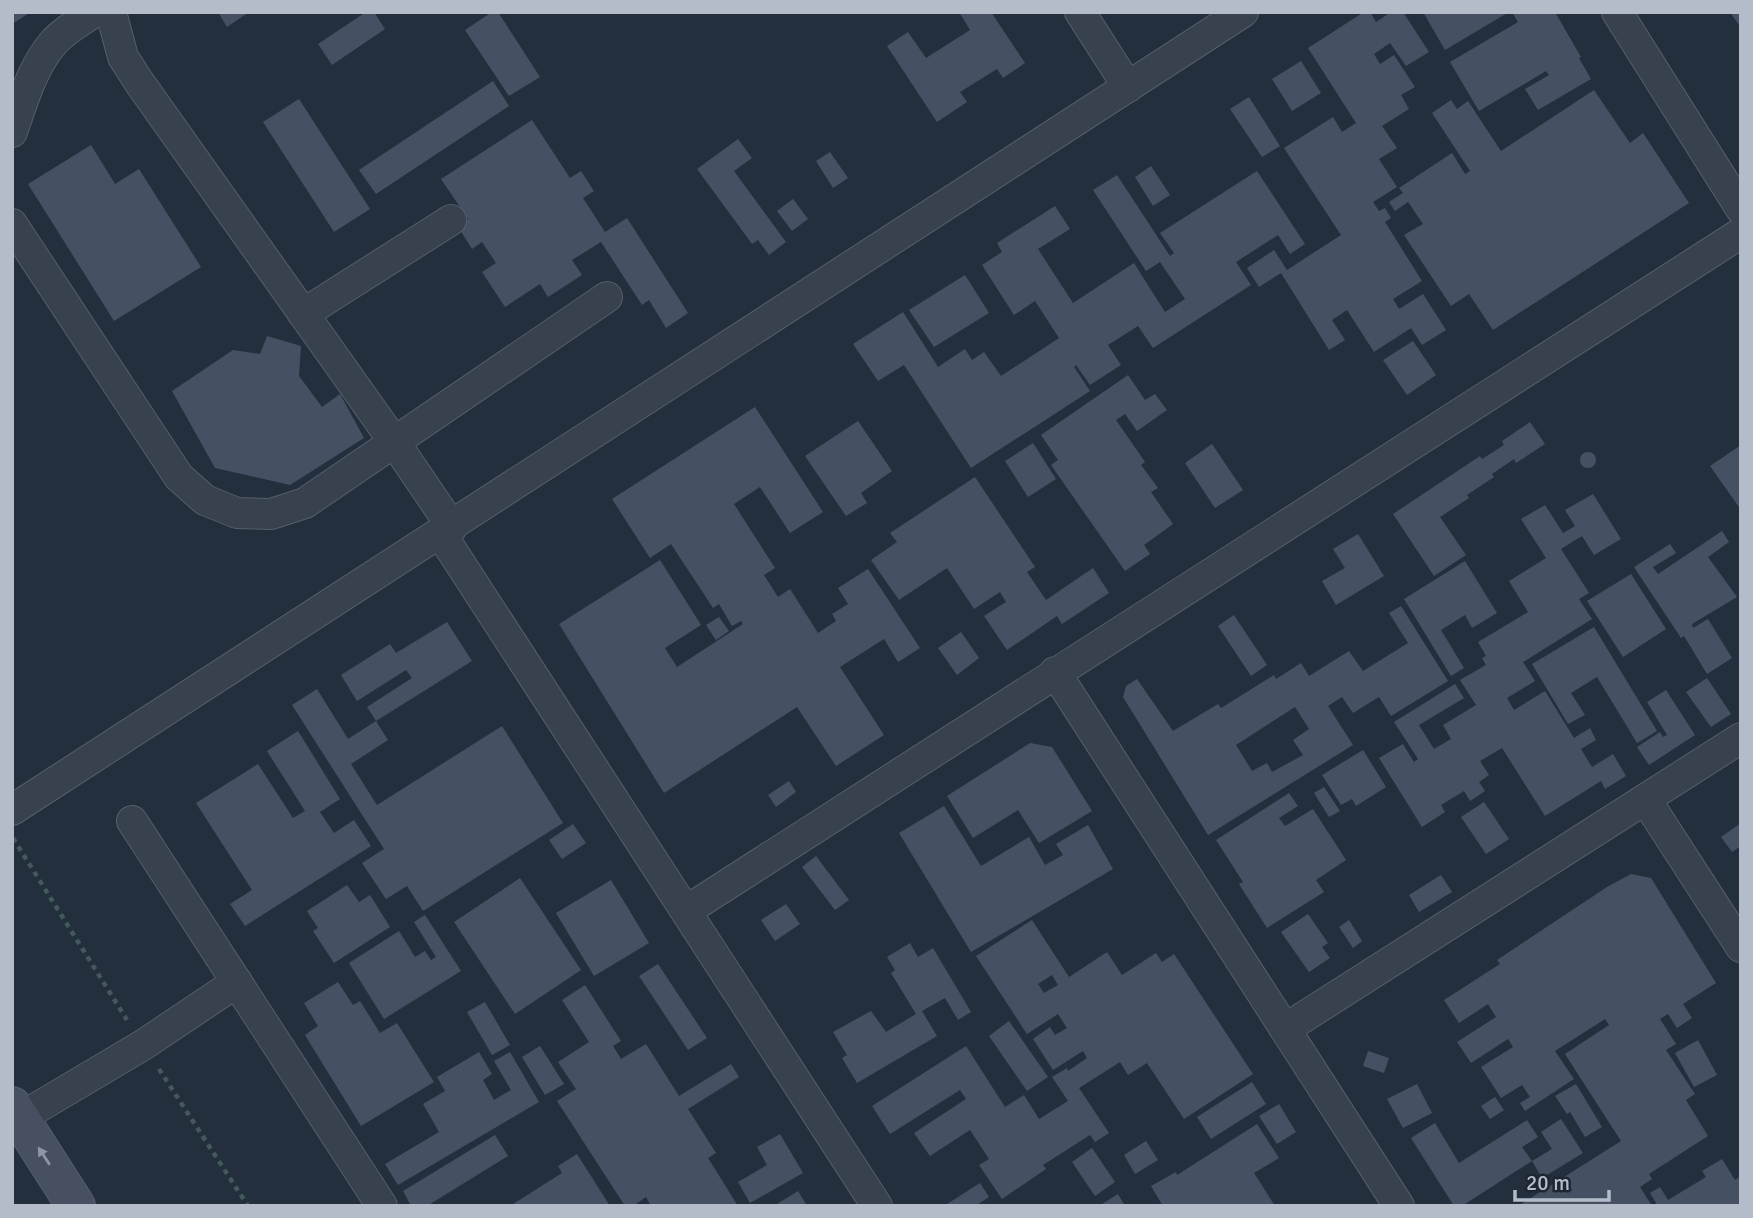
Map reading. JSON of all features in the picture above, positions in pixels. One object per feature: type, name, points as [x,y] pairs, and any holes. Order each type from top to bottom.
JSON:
[{"type":"main road","points":[[16,1112],[76,1206]]},
{"type":"street","points":[[12,132],[30,81],[45,54],[56,40],[94,12]]},
{"type":"street","points":[[111,12],[123,57],[128,65],[395,443],[446,530],[686,911],[877,1206]]},
{"type":"street","points":[[1080,12],[1128,87]]},
{"type":"street","points":[[12,810],[1243,12]]},
{"type":"street","points":[[1617,12],[1741,209]]},
{"type":"street","points":[[303,314],[451,220]]},
{"type":"street","points":[[12,224],[179,477],[205,500],[237,513],[271,514],[304,503],[607,297]]},
{"type":"street","points":[[686,911],[1741,233]]},
{"type":"street","points":[[1055,672],[1399,1206]]},
{"type":"street","points":[[1285,1029],[1741,738]]},
{"type":"street","points":[[1646,800],[1741,947]]},
{"type":"street","points":[[132,821],[382,1206]]},
{"type":"street","points":[[16,1112],[143,1045],[237,982]]},
{"type":"building","points":[[12,12],[31,12],[12,24]]},
{"type":"building","points":[[218,12],[249,12],[227,27]]},
{"type":"building","points":[[366,12],[374,12],[385,29],[332,65],[318,44]]},
{"type":"building","points":[[492,12],[498,12],[540,77],[509,96],[465,30]]},
{"type":"building","points":[[959,12],[991,12],[1025,63],[1003,78],[997,69],[960,92],[967,102],[937,122],[887,46],[908,32],[926,58],[970,30]]},
{"type":"building","points":[[1364,12],[1370,12],[1376,22],[1391,12],[1403,12],[1429,52],[1406,66],[1390,43],[1374,54],[1380,64],[1394,55],[1415,87],[1401,95],[1409,109],[1382,126],[1397,148],[1379,159],[1397,187],[1373,202],[1379,211],[1385,208],[1391,218],[1385,222],[1422,281],[1393,299],[1399,309],[1423,294],[1446,330],[1422,345],[1411,328],[1374,352],[1347,310],[1332,320],[1345,340],[1329,350],[1281,273],[1259,287],[1247,268],[1274,250],[1287,270],[1341,235],[1284,148],[1333,117],[1342,132],[1356,123],[1308,48]]},
{"type":"building","points":[[1423,12],[1509,12],[1445,50]]},
{"type":"building","points":[[1512,12],[1555,12],[1591,79],[1538,110],[1525,89],[1549,75],[1546,71],[1479,111],[1450,62],[1518,22]]},
{"type":"building","points":[[1730,12],[1741,12],[1741,28]]},
{"type":"building","points":[[1301,61],[1321,93],[1292,111],[1272,79]]},
{"type":"building","points":[[493,81],[509,106],[376,194],[359,170]]},
{"type":"building","points":[[1594,90],[1630,143],[1643,133],[1689,203],[1493,330],[1469,294],[1451,306],[1404,235],[1423,224],[1408,202],[1395,211],[1389,202],[1403,193],[1399,188],[1452,153],[1465,174],[1470,171],[1432,113],[1451,100],[1457,109],[1468,101],[1501,151]]},
{"type":"building","points":[[1249,97],[1280,146],[1262,157],[1230,109]]},
{"type":"building","points":[[299,99],[370,209],[334,232],[263,122]]},
{"type":"building","points":[[532,120],[570,178],[581,171],[594,191],[583,198],[605,232],[627,218],[688,313],[666,328],[649,300],[642,305],[601,242],[572,260],[582,275],[548,297],[540,284],[505,307],[482,272],[496,263],[482,242],[472,249],[457,225],[468,219],[441,179]]},
{"type":"building","points":[[738,139],[752,158],[734,171],[786,242],[769,255],[758,240],[752,244],[697,169]]},
{"type":"building","points":[[91,145],[115,184],[139,169],[201,267],[114,321],[28,184]]},
{"type":"building","points":[[830,152],[848,178],[833,188],[816,161]]},
{"type":"building","points":[[1151,166],[1170,195],[1153,206],[1135,177]]},
{"type":"building","points":[[1257,171],[1305,244],[1290,254],[1278,235],[1236,262],[1251,285],[1153,348],[1138,326],[1108,345],[1121,365],[1090,385],[1076,365],[1074,367],[1090,391],[971,468],[904,365],[878,381],[853,344],[903,312],[938,367],[965,349],[972,360],[984,352],[1001,376],[1059,338],[1035,301],[1014,315],[982,265],[1002,252],[997,243],[1055,206],[1070,229],[1038,249],[1073,303],[1134,263],[1165,312],[1185,299],[1160,262],[1146,271],[1093,190],[1117,175],[1170,256],[1174,253],[1160,233]]},
{"type":"building","points":[[793,199],[808,219],[792,231],[777,211]]},
{"type":"building","points":[[965,275],[989,313],[934,347],[909,310]]},
{"type":"building","points":[[267,336],[301,346],[299,376],[322,407],[340,394],[364,438],[290,485],[215,468],[172,391],[233,350],[260,354]]},
{"type":"building","points":[[1413,341],[1436,375],[1407,395],[1383,360]]},
{"type":"building","points":[[1128,375],[1145,400],[1155,394],[1167,410],[1137,431],[1125,414],[1116,420],[1145,462],[1141,465],[1158,488],[1151,492],[1173,524],[1144,545],[1150,554],[1125,571],[1051,465],[1058,460],[1041,435]]},
{"type":"building","points":[[755,407],[823,512],[790,533],[760,487],[734,504],[775,568],[764,575],[778,597],[790,589],[818,633],[836,621],[832,614],[848,604],[838,588],[868,569],[920,648],[898,662],[884,639],[840,667],[884,735],[836,766],[797,707],[664,793],[559,624],[660,560],[701,625],[665,648],[677,667],[743,624],[741,621],[732,626],[719,604],[713,608],[671,544],[650,558],[612,499]]},
{"type":"building","points":[[858,421],[892,471],[861,493],[867,503],[846,516],[805,456]]},
{"type":"building","points":[[1530,422],[1545,444],[1516,463],[1514,459],[1492,474],[1494,477],[1467,495],[1469,498],[1440,517],[1466,555],[1434,576],[1393,514],[1480,456],[1482,459],[1504,445],[1502,441]]},
{"type":"building","points":[[1033,443],[1056,479],[1028,497],[1005,461]]},
{"type":"building","points":[[1212,444],[1243,490],[1215,508],[1185,463]]},
{"type":"building","points":[[1741,445],[1741,510],[1710,466]]},
{"type":"building","points":[[1588,452],[1596,460],[1588,468],[1580,460]]},
{"type":"building","points":[[975,477],[1035,567],[1027,572],[1046,600],[1093,568],[1109,593],[1062,624],[1057,616],[1007,650],[984,616],[1006,602],[1000,592],[974,609],[947,568],[899,600],[871,560],[897,542],[890,533]]},
{"type":"building","points":[[1593,494],[1621,539],[1594,555],[1582,536],[1561,549],[1589,593],[1579,599],[1592,619],[1523,662],[1535,681],[1507,698],[1514,710],[1545,691],[1574,738],[1590,728],[1596,740],[1581,749],[1592,767],[1613,754],[1626,776],[1605,789],[1601,781],[1545,816],[1502,748],[1480,761],[1489,775],[1479,782],[1485,791],[1470,801],[1464,791],[1441,805],[1445,812],[1422,827],[1379,758],[1403,744],[1414,762],[1418,759],[1394,722],[1455,684],[1464,698],[1419,725],[1434,749],[1451,739],[1443,725],[1476,705],[1460,680],[1486,665],[1482,658],[1486,656],[1478,642],[1528,612],[1509,581],[1546,558],[1521,519],[1545,505],[1563,533],[1575,526],[1565,510]]},
{"type":"building","points":[[1722,531],[1729,542],[1708,557],[1737,597],[1692,624],[1693,628],[1708,619],[1732,658],[1707,674],[1684,636],[1681,638],[1634,567],[1670,544],[1676,553],[1653,567],[1658,574]]},
{"type":"building","points":[[1358,534],[1384,576],[1336,605],[1322,581],[1345,568],[1333,549]]},
{"type":"building","points":[[1465,561],[1497,613],[1472,628],[1465,615],[1441,630],[1464,668],[1451,676],[1404,599]]},
{"type":"building","points":[[1631,574],[1666,629],[1623,657],[1587,601]]},
{"type":"building","points":[[1401,606],[1448,681],[1391,716],[1379,697],[1353,713],[1342,697],[1328,706],[1353,745],[1208,835],[1123,697],[1126,686],[1137,679],[1173,731],[1218,704],[1221,708],[1274,675],[1276,679],[1301,663],[1309,676],[1349,651],[1363,671],[1408,643],[1389,613]],"holes":[[[1295,707],[1309,729],[1293,740],[1303,755],[1272,772],[1267,763],[1252,771],[1236,745]]]},
{"type":"building","points":[[1234,615],[1267,665],[1251,676],[1218,626]]},
{"type":"building","points":[[719,617],[729,631],[716,640],[706,625]]},
{"type":"building","points":[[447,622],[472,661],[376,721],[367,707],[412,678],[406,670],[357,701],[341,675],[390,644],[396,653]]},
{"type":"building","points":[[1594,627],[1657,731],[1637,743],[1597,677],[1571,693],[1585,715],[1568,724],[1532,664]]},
{"type":"building","points":[[961,632],[979,658],[957,675],[938,648]]},
{"type":"building","points":[[1707,678],[1731,714],[1711,727],[1686,692]]},
{"type":"building","points":[[317,689],[348,739],[376,721],[388,740],[351,764],[377,805],[502,726],[563,823],[423,911],[407,886],[386,899],[362,863],[384,849],[292,705]]},
{"type":"building","points":[[1666,690],[1695,735],[1649,765],[1637,747],[1660,732],[1663,737],[1667,735],[1647,702]]},
{"type":"building","points":[[298,731],[340,799],[320,812],[334,833],[354,820],[371,846],[245,926],[230,904],[252,890],[196,803],[258,764],[293,818],[305,811],[267,751]]},
{"type":"building","points":[[1030,743],[1052,747],[1092,811],[1039,843],[1018,810],[973,838],[947,796]]},
{"type":"building","points":[[1363,750],[1386,787],[1356,806],[1352,799],[1341,805],[1322,775]]},
{"type":"building","points":[[789,781],[796,792],[776,807],[768,795]]},
{"type":"building","points":[[1324,787],[1340,811],[1329,817],[1314,793]]},
{"type":"building","points":[[1289,793],[1298,806],[1279,818],[1285,826],[1313,809],[1346,860],[1316,880],[1324,892],[1267,928],[1239,884],[1243,882],[1216,840]]},
{"type":"building","points":[[1484,802],[1509,839],[1486,854],[1461,817]]},
{"type":"building","points":[[944,806],[981,866],[1029,837],[1045,865],[1063,855],[1056,844],[1088,825],[1113,869],[971,952],[899,833]]},
{"type":"building","points":[[1741,823],[1741,846],[1732,852],[1721,837]]},
{"type":"building","points":[[573,824],[586,843],[562,859],[549,840]]},
{"type":"building","points":[[816,856],[849,900],[835,910],[802,867]]},
{"type":"building","points":[[1631,874],[1651,878],[1716,983],[1683,1004],[1692,1018],[1677,1028],[1668,1014],[1660,1019],[1676,1044],[1666,1050],[1695,1094],[1686,1100],[1708,1136],[1649,1174],[1652,1179],[1640,1187],[1652,1206],[1518,1206],[1621,1141],[1565,1054],[1609,1025],[1605,1019],[1555,1051],[1574,1079],[1525,1111],[1520,1103],[1530,1097],[1522,1085],[1501,1098],[1481,1067],[1513,1047],[1508,1039],[1471,1063],[1457,1042],[1496,1017],[1488,1004],[1459,1023],[1444,1000],[1500,964],[1497,960]]},
{"type":"building","points":[[1441,875],[1452,892],[1419,912],[1409,895]]},
{"type":"building","points":[[520,878],[581,970],[515,1014],[454,922]]},
{"type":"building","points":[[611,880],[649,943],[594,976],[556,913]]},
{"type":"building","points":[[347,885],[359,902],[370,895],[390,927],[334,963],[313,931],[318,928],[307,911]]},
{"type":"building","points":[[786,904],[800,924],[775,941],[761,920]]},
{"type":"building","points":[[1308,914],[1328,943],[1322,947],[1330,958],[1309,972],[1281,932]]},
{"type":"building","points":[[425,915],[461,971],[384,1019],[349,963],[399,931],[415,957],[425,951],[431,960],[436,957],[414,922]]},
{"type":"building","points":[[1032,920],[1069,977],[1107,952],[1122,975],[1156,953],[1162,962],[1174,954],[1253,1074],[1184,1119],[1147,1063],[1128,1075],[1120,1062],[1079,1088],[1109,1133],[1095,1142],[1090,1135],[1043,1165],[1046,1169],[1002,1199],[979,1165],[989,1159],[970,1130],[930,1156],[914,1133],[966,1099],[960,1090],[890,1134],[872,1106],[966,1046],[1005,1107],[1024,1095],[1039,1119],[1068,1101],[1052,1077],[1067,1068],[1068,1071],[1087,1058],[1083,1051],[1053,1070],[1033,1039],[1050,1027],[1055,1035],[1067,1028],[1058,1014],[1027,1034],[976,956]],"holes":[[[1052,975],[1058,985],[1044,993],[1038,984]]]},
{"type":"building","points":[[1349,920],[1362,941],[1353,948],[1339,927]]},
{"type":"building","points":[[910,943],[918,957],[933,948],[971,1012],[958,1020],[945,998],[922,1011],[937,1036],[857,1083],[842,1058],[847,1055],[833,1032],[871,1011],[886,1032],[916,1014],[891,973],[895,970],[887,957]]},
{"type":"building","points":[[658,964],[707,1038],[688,1050],[639,976]]},
{"type":"building","points":[[338,982],[353,1005],[360,1001],[380,1033],[397,1023],[434,1082],[361,1126],[305,1035],[318,1026],[304,1003]]},
{"type":"building","points":[[585,985],[621,1041],[613,1046],[621,1059],[646,1044],[679,1096],[731,1064],[739,1077],[688,1109],[716,1153],[708,1158],[738,1206],[651,1206],[646,1197],[633,1206],[625,1206],[557,1101],[576,1089],[558,1062],[589,1042],[562,1000]]},
{"type":"building","points":[[485,1002],[510,1045],[492,1055],[467,1012]]},
{"type":"building","points":[[1009,1021],[1048,1077],[1027,1091],[989,1036]]},
{"type":"building","points":[[1698,1040],[1717,1075],[1694,1087],[1675,1053]]},
{"type":"building","points":[[540,1046],[564,1084],[545,1095],[522,1057]]},
{"type":"building","points":[[1368,1051],[1389,1058],[1384,1073],[1363,1066]]},
{"type":"building","points":[[479,1052],[492,1074],[483,1080],[494,1100],[511,1090],[494,1061],[510,1052],[539,1102],[398,1185],[385,1164],[439,1132],[423,1104],[445,1091],[437,1077]]},
{"type":"building","points":[[1252,1082],[1266,1104],[1211,1139],[1197,1117]]},
{"type":"building","points":[[1417,1084],[1432,1113],[1403,1128],[1387,1099]]},
{"type":"building","points":[[1576,1084],[1602,1127],[1585,1137],[1570,1112],[1567,1114],[1555,1096]]},
{"type":"building","points":[[1495,1097],[1504,1110],[1490,1119],[1481,1106]]},
{"type":"building","points":[[1279,1104],[1296,1132],[1277,1144],[1259,1116]]},
{"type":"building","points":[[1561,1119],[1583,1153],[1542,1178],[1532,1161],[1552,1149],[1541,1132]]},
{"type":"building","points":[[1527,1120],[1538,1137],[1522,1147],[1532,1161],[1462,1206],[1454,1206],[1411,1138],[1435,1123],[1459,1163]]},
{"type":"building","points":[[1257,1124],[1279,1158],[1254,1173],[1275,1206],[1163,1206],[1151,1186],[1176,1172],[1177,1175]]},
{"type":"building","points":[[780,1134],[803,1173],[750,1203],[738,1182],[767,1165],[757,1147]]},
{"type":"building","points":[[495,1135],[508,1156],[427,1206],[411,1206],[403,1191]]},
{"type":"building","points":[[1146,1141],[1158,1160],[1135,1174],[1124,1155]]},
{"type":"building","points":[[1092,1148],[1115,1182],[1095,1196],[1072,1162]]},
{"type":"building","points":[[577,1154],[610,1206],[510,1206],[562,1173],[558,1166]]},
{"type":"building","points":[[1722,1159],[1735,1180],[1741,1176],[1741,1206],[1658,1206],[1650,1193],[1660,1187],[1668,1200],[1706,1177],[1702,1171]]},
{"type":"building","points":[[980,1183],[989,1197],[975,1206],[944,1206]]},
{"type":"building","points":[[798,1191],[807,1206],[774,1206]]},
{"type":"building","points":[[1118,1194],[1125,1206],[1099,1206]]}]
